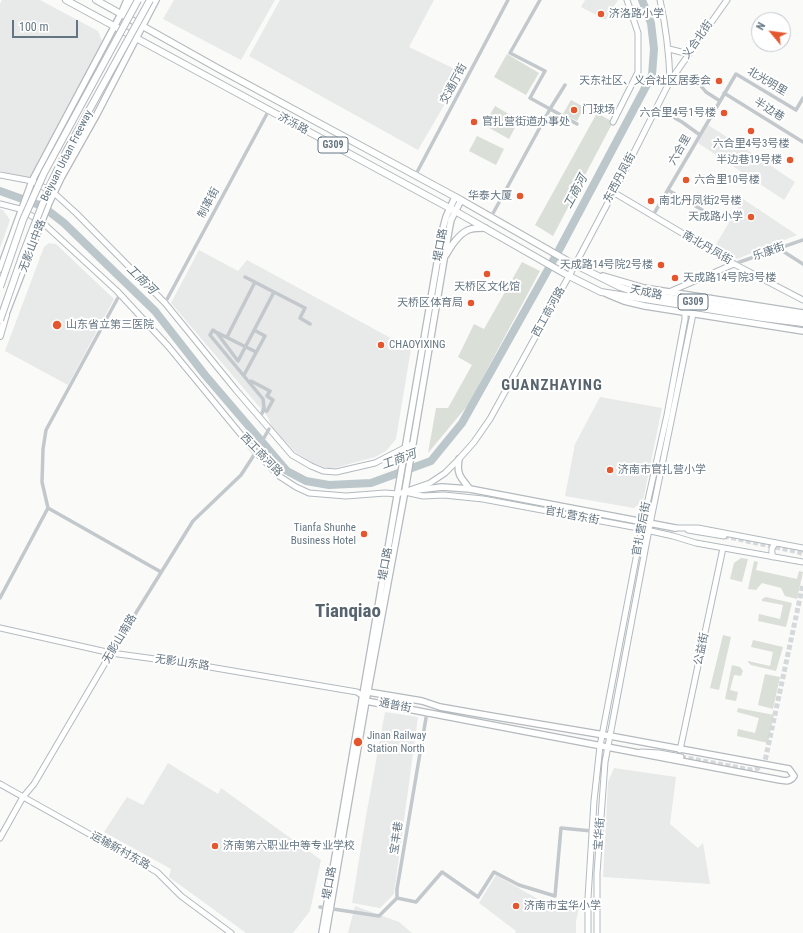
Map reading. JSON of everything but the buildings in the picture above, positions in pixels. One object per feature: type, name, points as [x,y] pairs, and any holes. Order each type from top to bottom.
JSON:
[{"type":"highway","name":"济泺路","points":[[66,0],[452,209],[569,276]]},
{"type":"highway","name":"济泺路","points":[[96,0],[491,217],[575,265]]},
{"type":"highway","name":"Beiyuan Urban Freeway","points":[[0,286],[23,220],[44,173],[138,0]]},
{"type":"highway","name":"Beiyuan Urban Freeway","points":[[0,320],[23,254],[50,185],[66,152],[150,0]]},
{"type":"highway","name":"天成路","points":[[575,265],[620,287],[638,293],[803,318]]},
{"type":"highway","name":"天成路","points":[[569,276],[601,292],[803,323]]},
{"type":"highway","points":[[0,336],[6,315]]},
{"type":"main road","points":[[121,14],[127,0]]},
{"type":"main road","points":[[121,14],[128,10],[133,0]]},
{"type":"main road","name":"无影山中路","points":[[0,328],[53,195],[156,0]]},
{"type":"main road","points":[[613,122],[638,72],[638,33],[628,0]]},
{"type":"main road","points":[[660,0],[669,49],[670,81]]},
{"type":"main road","name":"义合北街","points":[[670,81],[727,0]]},
{"type":"main road","name":"无影山中路","points":[[0,270],[21,207],[32,181],[121,14]]},
{"type":"main road","points":[[669,49],[689,54]]},
{"type":"main road","name":"东西丹凤街","points":[[569,276],[670,81]]},
{"type":"main road","name":"西工商河路","points":[[0,175],[32,181],[53,195],[165,303],[236,390],[292,455],[323,471],[336,472],[376,463],[412,444]]},
{"type":"main road","name":"南北丹凤街","points":[[613,192],[652,217],[734,264],[803,300]]},
{"type":"main road","name":"堤口路","points":[[322,933],[328,908],[365,699],[395,494],[399,485],[406,447],[444,228],[458,199]]},
{"type":"main road","name":"西工商河路","points":[[0,204],[21,207],[43,219],[120,294],[168,346],[256,452],[279,476],[296,487],[308,492],[346,496],[384,493],[395,494],[407,492],[430,483],[444,473],[474,442],[490,419],[569,276]]},
{"type":"main road","name":"堤口路","points":[[365,699],[368,692],[407,492],[406,483],[412,444],[452,209]]},
{"type":"main road","points":[[444,261],[450,248],[460,236],[470,229],[485,228]]},
{"type":"main road","name":"乐康街","points":[[669,292],[734,264]]},
{"type":"main road","name":"天成路","points":[[587,271],[644,288],[803,313]]},
{"type":"main road","name":"天成路","points":[[601,292],[631,303],[803,331]]},
{"type":"main road","name":"官扎营后街","points":[[600,746],[643,522],[667,415],[685,313]]},
{"type":"main road","name":"官扎营后街","points":[[610,736],[650,524],[693,314]]},
{"type":"main road","points":[[459,459],[457,468],[460,477],[470,489]]},
{"type":"main road","name":"官扎营东街","points":[[407,492],[442,487],[470,489],[650,524],[675,528],[698,528],[803,548]]},
{"type":"main road","name":"官扎营东街","points":[[407,492],[423,496],[444,495],[472,497],[642,529],[696,543],[803,562]]},
{"type":"main road","points":[[675,528],[724,536]]},
{"type":"main road","points":[[774,556],[772,550],[773,545],[776,543]]},
{"type":"main road","name":"公益街","points":[[680,750],[723,548]]},
{"type":"main road","name":"无影山东路","points":[[0,628],[111,653],[192,664],[356,692],[365,699]]},
{"type":"main road","name":"无影山南路","points":[[0,838],[23,797],[34,784],[111,653]]},
{"type":"main road","name":"通普街","points":[[365,699],[608,748],[788,781],[792,780],[794,776],[789,769],[440,707],[422,701],[368,692]]},
{"type":"main road","name":"宝华街","points":[[597,933],[597,873],[605,762],[610,736]]},
{"type":"main road","name":"宝华街","points":[[588,933],[592,831],[600,746]]},
{"type":"main road","points":[[620,750],[659,753],[680,757]]},
{"type":"main road","name":"运输新村东路","points":[[0,784],[157,872],[181,896],[231,933]]},
{"type":"main road","name":"堤口路","points":[[326,933],[328,908]]},
{"type":"street","name":"交通厅街","points":[[415,176],[508,0]]},
{"type":"street","points":[[540,0],[510,53],[545,71],[530,98],[577,124]]},
{"type":"street","points":[[676,72],[702,86],[706,92],[720,101]]},
{"type":"street","name":"北光明里","points":[[724,93],[736,74],[796,110],[803,98]]},
{"type":"street","points":[[491,217],[550,109],[565,85]]},
{"type":"street","name":"六合里","points":[[652,217],[724,93]]},
{"type":"street","name":"半边巷","points":[[724,93],[803,142]]},
{"type":"street","points":[[657,108],[682,122],[700,135]]},
{"type":"street","name":"制革街","points":[[165,303],[269,110]]},
{"type":"street","points":[[668,190],[704,211]]},
{"type":"street","name":"乐康街","points":[[734,264],[803,240]]},
{"type":"street","points":[[778,248],[803,264]]},
{"type":"street","points":[[245,277],[305,308],[300,318],[310,324]]},
{"type":"street","points":[[227,337],[255,282]]},
{"type":"street","points":[[236,366],[274,292]]},
{"type":"street","points":[[0,598],[48,508],[42,482],[43,448],[46,430],[120,294]]},
{"type":"street","points":[[256,352],[213,330],[210,335],[263,399],[263,410],[260,418]]},
{"type":"street","points":[[244,375],[265,336],[254,330]]},
{"type":"street","points":[[217,333],[238,361]]},
{"type":"street","points":[[248,380],[270,391],[267,396],[273,400],[267,411],[263,410]]},
{"type":"street","name":"无影山南路","points":[[111,653],[193,521],[240,475],[256,452],[269,429]]},
{"type":"street","points":[[48,508],[161,572]]},
{"type":"street","name":"宝丰巷","points":[[397,898],[397,889],[427,712]]},
{"type":"street","points":[[328,908],[379,916],[397,898],[416,902],[442,872],[478,897],[494,872],[519,885],[556,896],[561,828],[592,831]]},
{"type":"shaded area","points":[[2,0],[40,0],[98,31],[102,41],[29,178],[0,171],[0,4]]},
{"type":"shaded area","points":[[174,0],[275,0],[241,60],[163,19]]},
{"type":"shaded area","points":[[280,0],[434,0],[409,47],[463,73],[418,150],[249,56]]},
{"type":"shaded area","name":"济洛路小学","points":[[585,0],[618,0],[606,20],[581,7]]},
{"type":"shaded area","points":[[507,54],[539,73],[526,95],[494,77]]},
{"type":"shaded area","name":"门球场","points":[[571,100],[584,107],[577,121],[563,114]]},
{"type":"shaded area","points":[[495,106],[519,120],[509,139],[484,125]]},
{"type":"shaded area","points":[[597,113],[613,122],[553,236],[535,225]]},
{"type":"shaded area","points":[[708,125],[795,182],[784,200],[698,143]]},
{"type":"shaded area","points":[[477,136],[504,149],[496,165],[469,151]]},
{"type":"shaded area","name":"天成路小学","points":[[743,199],[797,235],[737,259],[715,246]]},
{"type":"shaded area","points":[[0,209],[3,210],[10,220],[0,248]]},
{"type":"shaded area","name":"山东省立第三医院","points":[[49,243],[56,244],[114,299],[68,385],[5,351],[44,247]]},
{"type":"shaded area","points":[[199,250],[238,271],[247,260],[411,349],[396,439],[386,451],[375,457],[331,469],[312,463],[294,451],[273,429],[267,416],[171,303]]},
{"type":"shaded area","points":[[522,262],[540,271],[468,405],[428,453],[436,408],[448,408],[472,365],[458,357],[474,324],[484,329]]},
{"type":"shaded area","name":"济南市官扎营小学","points":[[600,397],[662,408],[643,501],[634,508],[565,496],[575,444]]},
{"type":"shaded area","points":[[741,558],[748,559],[742,582],[730,579],[734,563]]},
{"type":"shaded area","points":[[754,561],[758,562],[756,570],[797,579],[799,571],[803,572],[797,599],[785,596],[781,588],[762,583],[756,590],[748,589]]},
{"type":"shaded area","points":[[766,597],[792,603],[786,627],[758,621],[759,614],[780,619],[783,605],[762,601],[762,599]]},
{"type":"shaded area","points":[[723,635],[731,637],[719,690],[710,688]]},
{"type":"shaded area","points":[[753,640],[783,647],[776,671],[751,665],[748,662],[770,666],[773,652],[751,647]]},
{"type":"shaded area","points":[[732,665],[740,667],[743,671],[741,676],[734,675],[730,690],[738,692],[736,701],[725,699]]},
{"type":"shaded area","points":[[765,674],[780,677],[773,709],[758,705]]},
{"type":"shaded area","points":[[738,708],[774,715],[768,743],[737,736],[738,729],[755,733],[759,718],[737,712]]},
{"type":"shaded area","points":[[385,712],[418,717],[394,894],[380,908],[352,903]]},
{"type":"shaded area","name":"济南第六职业中等专业学校","points":[[168,763],[218,794],[221,788],[321,860],[310,911],[293,933],[246,933],[169,877],[171,869],[104,832],[127,797],[143,805]]},
{"type":"shaded area","points":[[614,768],[676,777],[670,824],[698,848],[703,843],[710,884],[603,877],[608,782]]},
{"type":"shaded area","name":"济南市宝华小学","points":[[496,875],[557,910],[579,908],[576,921],[576,933],[515,933],[516,931],[479,903]]},
{"type":"shaded area","points":[[355,906],[399,922],[412,933],[348,933]]},
{"type":"waterway","name":"工商河","points":[[0,191],[42,206],[64,223],[155,311],[205,375],[287,471],[306,481],[329,485],[371,483],[431,461],[462,423],[559,250],[652,75],[654,49],[651,23],[642,0]]},
{"type":"tunnel","points":[[724,536],[803,554]]},
{"type":"tunnel","points":[[681,757],[751,770],[758,768],[764,763],[803,584]]},
{"type":"place","name":"济洛路小学","points":[[601,14]]},
{"type":"place","name":"天东社区、义合社区居委会","points":[[719,81]]},
{"type":"place","name":"门球场","points":[[574,110]]},
{"type":"place","name":"六合里4号1号楼","points":[[724,113]]},
{"type":"place","name":"官扎营街道办事处","points":[[474,122]]},
{"type":"place","name":"六合里4号3号楼","points":[[751,131]]},
{"type":"place","name":"半边巷19号楼","points":[[790,160]]},
{"type":"place","name":"六合里10号楼","points":[[686,180]]},
{"type":"place","name":"华泰大厦","points":[[520,196]]},
{"type":"place","name":"南北丹凤街2号楼","points":[[651,201]]},
{"type":"place","name":"天成路小学","points":[[751,217]]},
{"type":"place","name":"天成路14号院2号楼","points":[[661,265]]},
{"type":"place","name":"天桥区文化馆","points":[[487,274]]},
{"type":"place","name":"天成路14号院3号楼","points":[[675,278]]},
{"type":"place","name":"天桥区体育局","points":[[471,303]]},
{"type":"place","name":"山东省立第三医院","points":[[57,325]]},
{"type":"place","name":"CHAOYIXING","points":[[381,345]]},
{"type":"place","name":"济南市官扎营小学","points":[[610,470]]},
{"type":"place","name":"Tianfa Shunhe Business Hotel","points":[[364,534]]},
{"type":"place","name":"Jinan Railway Station North","points":[[358,742]]},
{"type":"place","name":"济南第六职业中等专业学校","points":[[215,846]]},
{"type":"place","name":"济南市宝华小学","points":[[516,906]]},
{"type":"district","name":"GUANZHAYING","points":[[552,386]]},
{"type":"district","name":"Tianqiao","points":[[348,612]]}]
